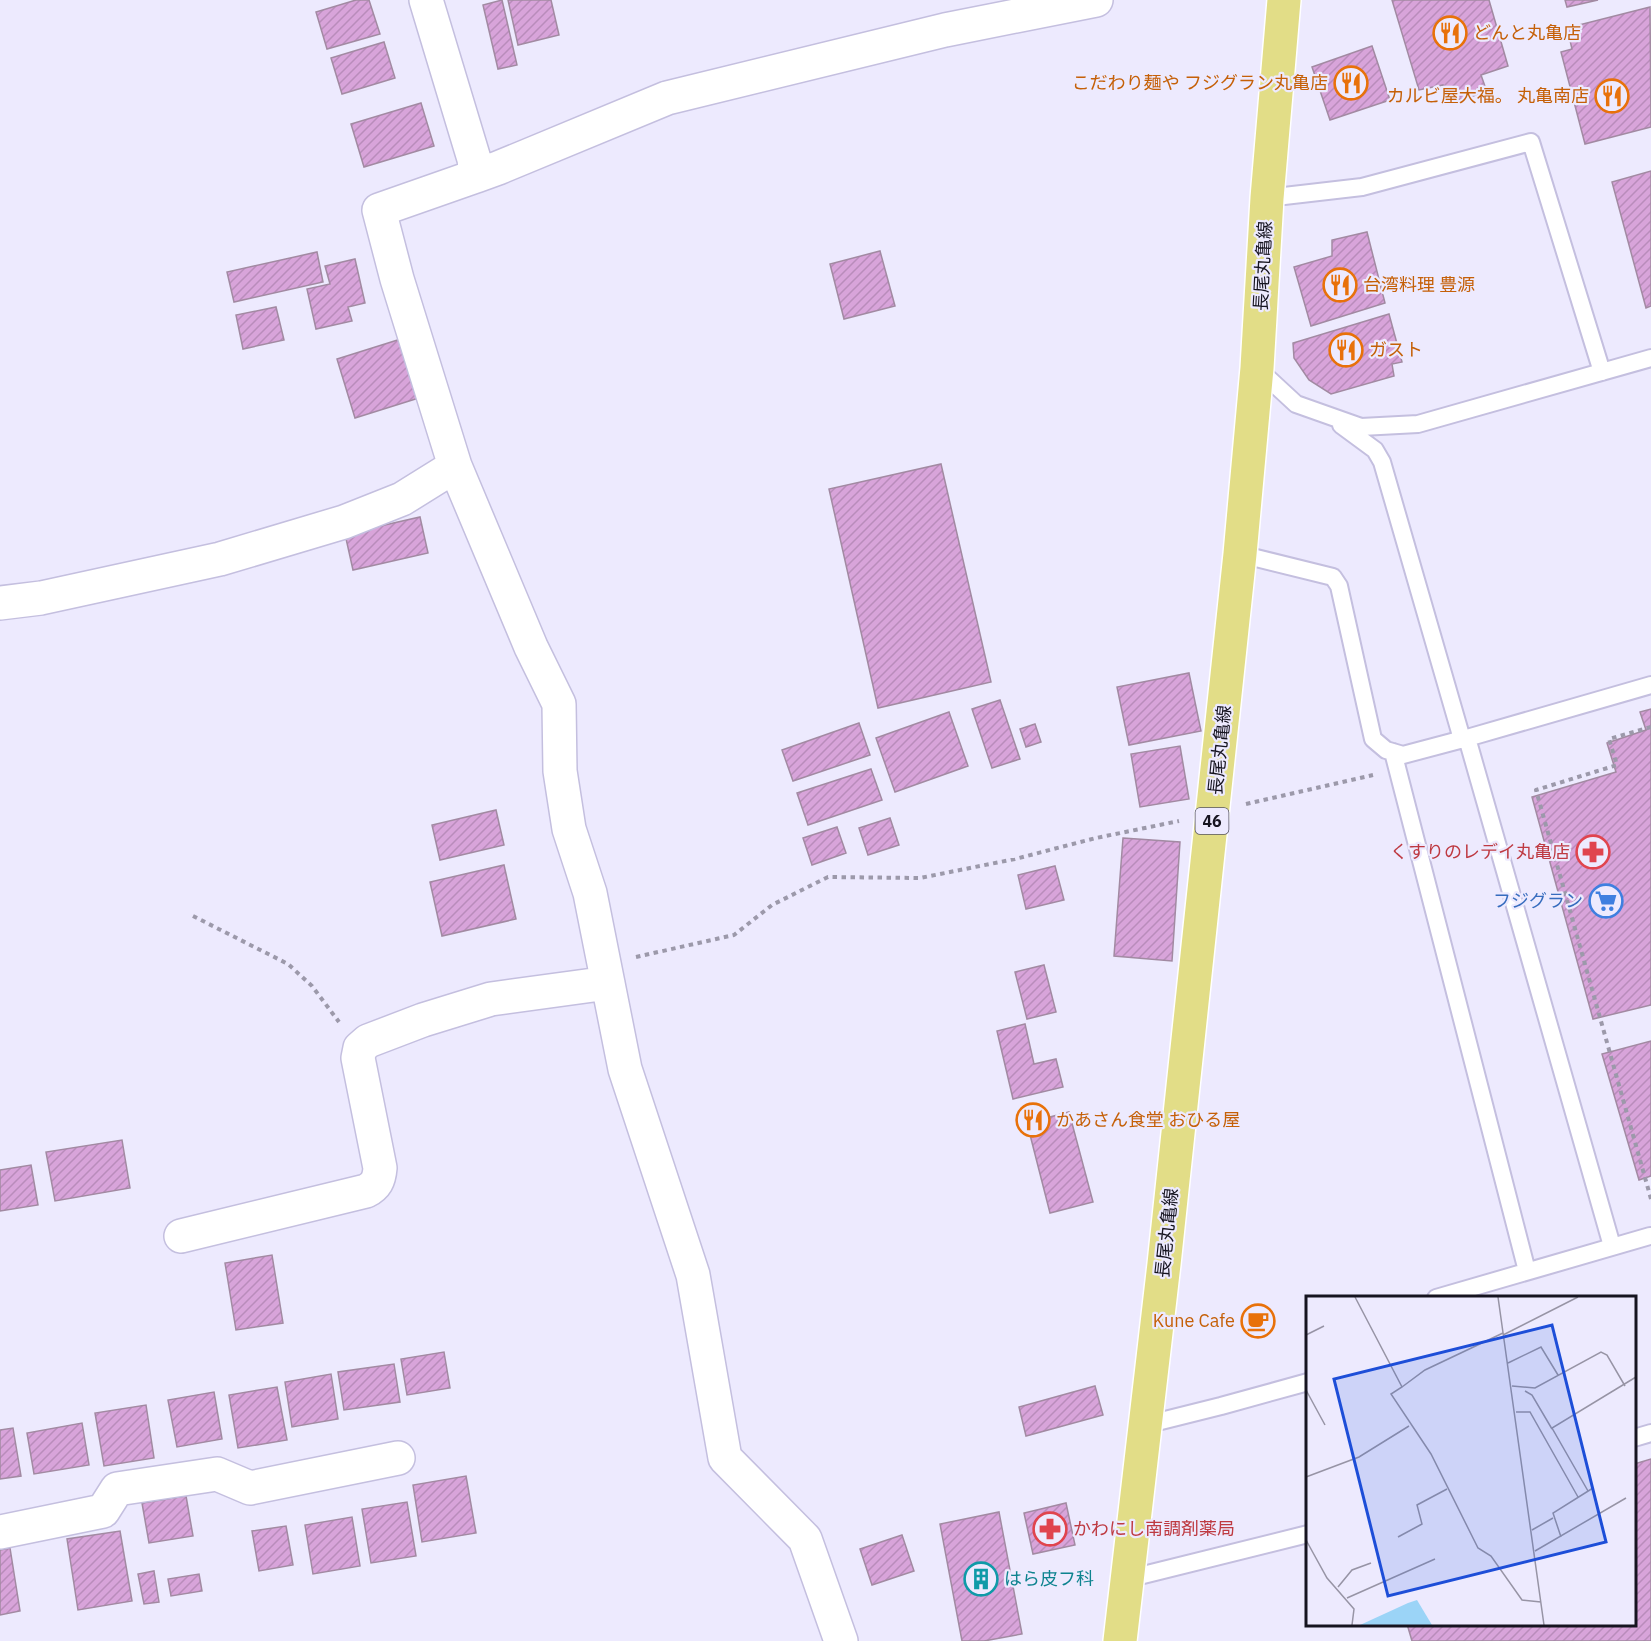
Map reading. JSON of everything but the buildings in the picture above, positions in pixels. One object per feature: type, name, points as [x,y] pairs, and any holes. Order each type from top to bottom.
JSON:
[{"type":"main road","name":"長尾丸亀線","points":[[1120,1641],[1240,554],[1257,368],[1267,198],[1284,0]]},
{"type":"street","points":[[426,0],[474,159],[476,176]]},
{"type":"street","points":[[841,1641],[805,1539],[724,1458],[693,1275],[625,1069],[590,893],[568,829],[560,771],[559,704],[531,647],[455,466],[397,279],[379,210],[498,168],[667,98],[945,30],[1096,0]]},
{"type":"street","points":[[0,603],[41,598],[220,559],[344,522],[402,499],[455,466]]},
{"type":"street","points":[[181,1236],[366,1191],[373,1187],[380,1178],[381,1168],[358,1058],[360,1048],[368,1041],[423,1020],[491,999],[606,974]]},
{"type":"street","points":[[0,1532],[103,1511],[117,1489],[218,1474],[250,1488],[398,1458]]},
{"type":"lane","points":[[1267,198],[1362,188],[1531,142],[1602,372]]},
{"type":"lane","points":[[1257,368],[1296,404],[1360,427],[1418,424],[1651,358]]},
{"type":"lane","points":[[1329,415],[1375,450],[1382,462],[1612,1246]]},
{"type":"lane","points":[[1240,554],[1333,577],[1339,585],[1373,739],[1386,750],[1403,755],[1651,685]]},
{"type":"lane","points":[[1393,752],[1527,1271]]},
{"type":"lane","points":[[1443,1296],[1650,1236]]},
{"type":"lane","points":[[1145,1425],[1306,1383]]},
{"type":"lane","points":[[1636,1438],[1651,1433]]},
{"type":"lane","points":[[1127,1579],[1306,1534]]},
{"type":"path","points":[[1651,727],[1609,739],[1617,765],[1536,790],[1651,1198]]},
{"type":"path","points":[[606,974],[734,935],[772,905],[828,877],[920,878],[1172,823],[1214,805],[1242,805],[1397,769]]},
{"type":"path","points":[[193,916],[288,964],[312,986],[360,1048]]},
{"type":"place","name":"どんと丸亀店","points":[[1450,33]]},
{"type":"place","name":"こだわり麺や フジグラン丸亀店","points":[[1351,83]]},
{"type":"place","name":"カルビ屋大福。 丸亀南店","points":[[1612,96]]},
{"type":"place","name":"台湾料理 豊源","points":[[1340,285]]},
{"type":"place","name":"ガスト","points":[[1346,350]]},
{"type":"place","name":"くすりのレデイ丸亀店","points":[[1593,852]]},
{"type":"place","name":"フジグラン","points":[[1606,901]]},
{"type":"place","name":"かあさん食堂 おひる屋","points":[[1033,1120]]},
{"type":"place","name":"Kune Cafe","points":[[1258,1321]]},
{"type":"place","name":"かわにし南調剤薬局","points":[[1050,1529]]},
{"type":"place","name":"はら皮フ科","points":[[981,1579]]}]
